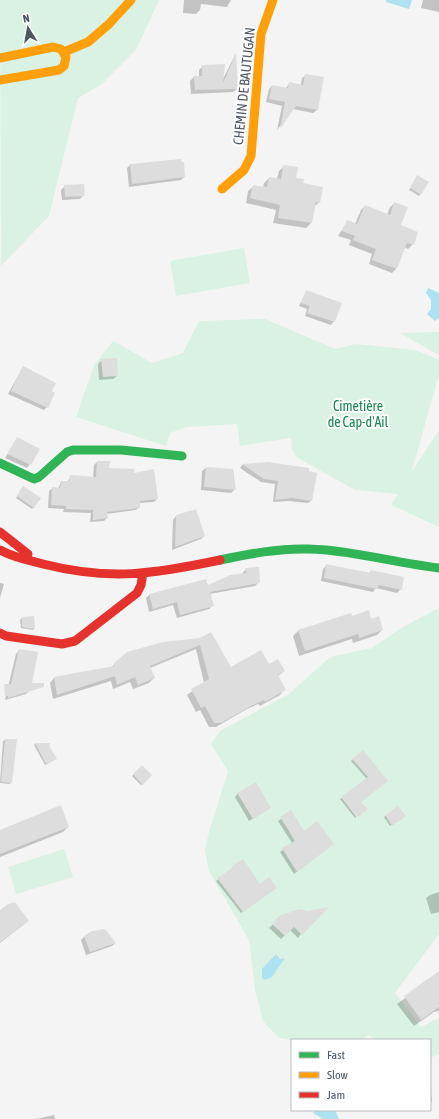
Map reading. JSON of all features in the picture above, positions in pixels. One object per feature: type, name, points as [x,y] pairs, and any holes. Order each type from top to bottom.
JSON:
[{"type":"street","points":[[64,52],[88,42],[109,24],[131,0]]},
{"type":"street","name":"CHEMIN DE BAUTUGAN","points":[[222,189],[244,170],[251,156],[252,117],[261,34],[273,0]]},
{"type":"street","points":[[0,58],[47,47],[57,47],[64,52],[66,62],[59,70],[0,80]]},
{"type":"street","points":[[0,463],[34,479],[39,477],[67,452],[73,450],[121,450],[182,456]]},
{"type":"street","points":[[0,532],[38,563]]},
{"type":"street","points":[[0,550],[14,559],[84,574],[118,576],[172,569],[276,550],[308,549],[439,568]]},
{"type":"street","points":[[0,633],[6,636],[62,644],[75,641],[137,593],[141,585],[143,573]]},
{"type":"green space","points":[[0,0],[159,0],[136,50],[102,84],[78,98],[49,216],[1,266]]},
{"type":"green space","points":[[244,248],[250,283],[176,296],[170,261]]},
{"type":"green space","name":"Cimetière de Cap-d'Ail","points":[[265,319],[335,349],[356,344],[415,350],[439,360],[439,374],[412,471],[439,430],[439,527],[391,505],[398,494],[355,490],[296,457],[292,449],[291,438],[240,446],[237,424],[187,427],[170,433],[166,446],[76,417],[94,365],[113,341],[152,363],[183,353],[199,321]]},
{"type":"green space","points":[[439,332],[439,355],[400,333]]},
{"type":"green space","points":[[439,608],[439,934],[395,993],[421,1027],[439,1018],[439,1054],[431,1058],[431,1039],[374,1039],[368,1035],[364,1039],[291,1039],[291,1041],[278,1037],[263,1021],[255,990],[249,940],[209,871],[205,850],[228,771],[211,744],[220,731],[289,694],[330,657],[372,648],[401,628]]},
{"type":"green space","points":[[64,849],[73,877],[16,894],[8,867]]},
{"type":"water","points":[[386,0],[412,0],[409,9],[386,2]]},
{"type":"water","points":[[428,288],[439,293],[439,318],[435,321],[427,314],[431,309],[431,300],[426,293]]},
{"type":"water","points":[[276,954],[280,959],[285,958],[272,977],[265,980],[262,978],[262,969]]},
{"type":"water","points":[[315,1111],[335,1111],[339,1119],[323,1119],[313,1113]]},
{"type":"building","points":[[236,53],[238,89],[195,90],[194,76],[202,76],[202,65],[225,64],[223,83]]},
{"type":"building","points":[[305,74],[324,77],[318,110],[296,106],[280,129],[285,102],[269,99],[272,85],[288,88],[289,82],[303,85]]},
{"type":"building","points":[[181,159],[182,162],[184,162],[185,177],[132,184],[130,164]]},
{"type":"building","points":[[283,165],[298,167],[296,178],[304,179],[303,183],[323,187],[320,203],[316,202],[312,223],[278,218],[280,205],[250,198],[253,185],[267,187],[269,177],[281,179]]},
{"type":"building","points":[[417,175],[429,182],[421,195],[410,188]]},
{"type":"building","points":[[84,184],[85,196],[65,197],[64,185]]},
{"type":"building","points":[[394,202],[408,207],[401,225],[418,232],[414,245],[407,243],[397,269],[372,260],[376,249],[353,240],[355,236],[342,231],[347,220],[357,224],[365,205],[390,215]]},
{"type":"building","points":[[306,290],[342,303],[335,322],[307,313],[310,306],[301,303]]},
{"type":"building","points":[[117,358],[118,376],[103,377],[101,359]]},
{"type":"building","points":[[23,366],[56,383],[52,391],[55,393],[48,408],[11,391]]},
{"type":"building","points":[[17,437],[40,449],[31,465],[7,454]]},
{"type":"building","points":[[97,461],[110,461],[109,468],[134,469],[134,473],[154,469],[158,499],[140,501],[140,508],[107,512],[108,518],[93,520],[93,510],[66,509],[66,506],[51,505],[52,487],[60,488],[61,481],[69,481],[70,475],[96,477]]},
{"type":"building","points":[[268,462],[309,468],[309,471],[317,473],[312,501],[292,498],[275,500],[278,481],[264,479],[242,464]]},
{"type":"building","points":[[206,467],[233,469],[236,490],[204,487]]},
{"type":"building","points":[[23,486],[41,498],[34,508],[17,496]]},
{"type":"building","points":[[196,509],[205,536],[175,547],[176,515]]},
{"type":"building","points":[[326,564],[370,573],[371,570],[404,577],[402,590],[379,585],[377,589],[324,578]]},
{"type":"building","points":[[259,567],[260,583],[210,592],[214,606],[180,615],[177,602],[153,609],[149,594],[206,579],[208,585],[230,575],[246,573],[245,568]]},
{"type":"building","points":[[369,610],[371,619],[379,616],[383,630],[359,638],[358,634],[305,651],[298,630],[351,613],[352,616]]},
{"type":"building","points":[[34,616],[35,629],[22,627],[22,617]]},
{"type":"building","points":[[211,632],[231,667],[261,650],[269,664],[278,659],[285,671],[278,675],[286,690],[265,702],[264,700],[253,705],[221,723],[214,723],[205,706],[201,708],[191,689],[209,679],[200,645],[150,666],[155,678],[138,685],[135,677],[117,685],[115,676],[57,695],[54,677],[114,666],[115,662],[127,652],[163,642],[200,638]]},
{"type":"building","points":[[19,649],[38,652],[32,683],[44,683],[44,687],[8,698],[8,696],[5,696],[4,684],[11,684]]},
{"type":"building","points":[[5,739],[17,739],[12,783],[1,782]]},
{"type":"building","points":[[35,743],[50,743],[50,747],[57,759],[46,764]]},
{"type":"building","points":[[363,750],[388,781],[361,802],[368,809],[357,818],[341,797],[368,777],[352,759]]},
{"type":"building","points":[[142,765],[152,775],[143,785],[133,774]]},
{"type":"building","points":[[256,782],[271,808],[253,819],[237,793]]},
{"type":"building","points":[[61,805],[69,827],[0,854],[0,830]]},
{"type":"building","points":[[398,806],[406,816],[392,826],[385,815]]},
{"type":"building","points":[[291,810],[304,831],[317,821],[334,844],[297,872],[282,848],[295,841],[280,817]]},
{"type":"building","points":[[243,859],[260,884],[269,877],[277,888],[243,912],[217,878],[233,868],[232,866]]},
{"type":"building","points":[[15,902],[29,921],[0,942],[0,910],[8,904]]},
{"type":"building","points":[[329,907],[302,935],[294,927],[285,936],[272,924],[279,916],[299,909],[308,911]]},
{"type":"building","points":[[105,929],[116,943],[90,952],[84,936],[92,931]]},
{"type":"building","points":[[439,971],[439,1007],[421,1020],[404,996]]},
{"type":"traffic: fast","points":[[0,463],[34,479],[39,477],[67,452],[73,450],[121,450],[182,456]]},
{"type":"traffic: fast","points":[[220,560],[275,550],[308,549],[357,554],[439,568]]},
{"type":"traffic: slow","points":[[64,52],[88,42],[109,24],[131,0]]},
{"type":"traffic: slow","points":[[222,189],[244,170],[251,156],[261,34],[273,0]]},
{"type":"traffic: slow","points":[[0,58],[53,47],[61,49],[66,57],[64,66],[59,70],[0,80]]},
{"type":"traffic: jam","points":[[0,532],[28,554]]},
{"type":"traffic: jam","points":[[0,550],[11,555],[43,564],[90,573],[111,574],[153,572],[220,560]]},
{"type":"traffic: jam","points":[[0,633],[6,636],[62,644],[75,641],[137,593],[141,585],[143,573]]}]
